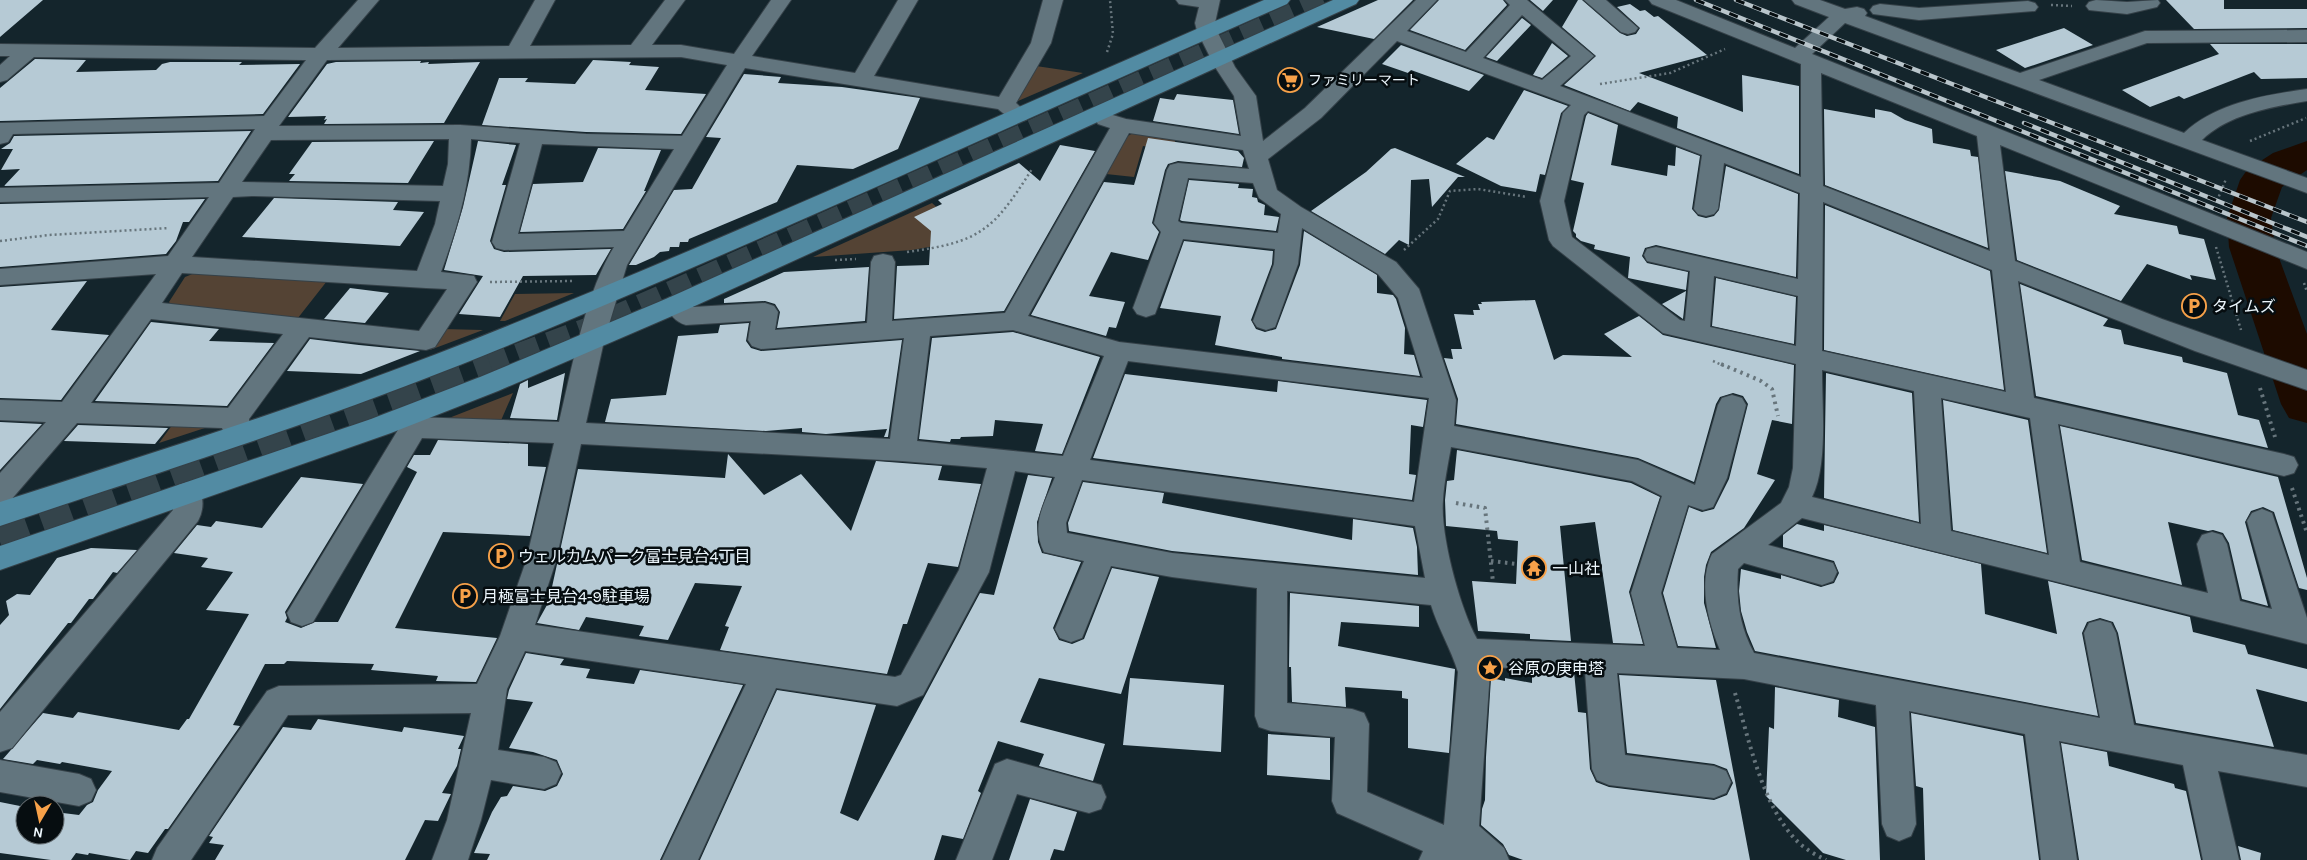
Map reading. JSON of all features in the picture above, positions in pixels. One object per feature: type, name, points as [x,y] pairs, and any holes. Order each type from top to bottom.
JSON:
[{"type":"main road","points":[[0,514],[236,426],[443,361],[1011,109],[1280,0]]},
{"type":"main road","points":[[0,558],[188,493],[411,421],[677,304],[1349,0]]},
{"type":"street","points":[[0,492],[70,412],[144,310],[267,127],[321,54],[369,0]]},
{"type":"street","points":[[517,51],[545,0]]},
{"type":"street","points":[[638,50],[675,0]]},
{"type":"street","points":[[450,860],[464,820],[478,762],[486,726],[491,689],[516,636],[541,561],[591,342],[615,265],[739,61],[781,0]]},
{"type":"street","points":[[862,81],[908,0]]},
{"type":"street","points":[[0,50],[321,54],[681,51],[862,81],[1011,109],[1041,43],[1053,0]]},
{"type":"street","points":[[1288,242],[1174,230],[1166,223],[1178,170],[1257,160],[1313,113],[1428,0]]},
{"type":"street","points":[[1594,0],[1628,28]]},
{"type":"street","points":[[1660,0],[1987,131],[2217,215],[2301,259]]},
{"type":"street","points":[[1802,0],[1841,16],[2307,186]]},
{"type":"street","points":[[1202,1],[1207,31],[1220,58],[1246,96],[1257,160],[1267,193],[1293,212],[1385,267],[1410,295],[1443,400],[1440,434],[1428,507],[1443,592],[1453,625],[1468,652],[1474,672],[1450,846]]},
{"type":"street","points":[[1470,60],[1518,3],[1584,56],[1545,88]]},
{"type":"street","points":[[2093,3],[2127,8],[2150,3]]},
{"type":"street","points":[[2093,3],[2123,44]]},
{"type":"street","points":[[1736,664],[1734,647],[1723,619],[1720,601],[1723,563],[1796,505],[1804,487],[1807,468],[1812,190],[1805,58],[1841,16],[1877,5],[1919,14],[1974,5],[2028,7]]},
{"type":"street","points":[[1396,33],[1714,152],[2257,364],[2307,380]]},
{"type":"street","points":[[2019,80],[2145,37],[2307,36]]},
{"type":"street","points":[[0,76],[28,51]]},
{"type":"street","points":[[2187,142],[2197,131],[2235,112],[2284,98],[2307,95]]},
{"type":"street","points":[[1576,99],[1552,201],[1561,240],[1672,327],[2284,465]]},
{"type":"street","points":[[1098,113],[1110,122],[1257,160]]},
{"type":"street","points":[[1013,321],[1122,125]]},
{"type":"street","points":[[0,138],[7,128],[267,127],[460,132],[586,141],[690,143]]},
{"type":"street","points":[[1987,131],[2003,266],[2066,572]]},
{"type":"street","points":[[426,280],[447,224],[459,164],[460,132]]},
{"type":"street","points":[[533,137],[504,242],[631,239]]},
{"type":"street","points":[[1706,209],[1714,152]]},
{"type":"street","points":[[0,195],[226,189],[453,194]]},
{"type":"street","points":[[1266,322],[1286,264],[1293,212]]},
{"type":"street","points":[[1146,308],[1174,230]]},
{"type":"street","points":[[1656,255],[1810,290]]},
{"type":"street","points":[[879,331],[881,258]]},
{"type":"street","points":[[0,277],[175,264],[465,282]]},
{"type":"street","points":[[1697,332],[1703,265]]},
{"type":"street","points":[[144,310],[301,329],[426,341],[465,282]]},
{"type":"street","points":[[677,304],[686,316],[765,312],[761,340],[1013,321],[1119,351],[1440,390]]},
{"type":"street","points":[[902,450],[918,328]]},
{"type":"street","points":[[0,410],[70,412],[236,426],[301,329]]},
{"type":"street","points":[[1119,351],[1051,523],[1054,543],[1172,565],[1272,578],[1443,592]]},
{"type":"street","points":[[1928,384],[1937,540]]},
{"type":"street","points":[[1440,434],[1638,471],[1678,491],[1703,499],[1713,478],[1732,405]]},
{"type":"street","points":[[302,613],[411,421],[570,433],[902,450],[1428,507]]},
{"type":"street","points":[[516,636],[897,692],[912,685],[974,572],[1004,460]]},
{"type":"street","points":[[1664,660],[1646,593],[1678,491]]},
{"type":"street","points":[[0,737],[188,513],[188,493]]},
{"type":"street","points":[[1796,505],[2300,630]]},
{"type":"street","points":[[2262,522],[2300,630]]},
{"type":"street","points":[[2212,544],[2227,611]]},
{"type":"street","points":[[1740,550],[1822,572]]},
{"type":"street","points":[[1071,629],[1102,552]]},
{"type":"street","points":[[1272,578],[1271,716],[1352,724],[1349,801],[1450,846],[1491,860]]},
{"type":"street","points":[[2100,633],[2120,737]]},
{"type":"street","points":[[1468,652],[1736,664],[2197,752],[2307,771]]},
{"type":"street","points":[[1600,657],[1609,769],[1714,782]]},
{"type":"street","points":[[680,860],[733,750],[767,673]]},
{"type":"street","points":[[1892,693],[1899,824]]},
{"type":"street","points":[[170,860],[279,701],[490,698]]},
{"type":"street","points":[[2040,722],[2059,860]]},
{"type":"street","points":[[2197,752],[2221,860]]},
{"type":"street","points":[[478,762],[544,773]]},
{"type":"street","points":[[974,860],[1007,775],[1089,797]]},
{"type":"street","points":[[0,776],[79,790]]},
{"type":"path","points":[[1103,58],[1113,34],[1110,0]]},
{"type":"path","points":[[2028,7],[2093,3]]},
{"type":"path","points":[[1576,99],[1612,80],[1650,76],[1687,68],[1729,47]]},
{"type":"path","points":[[2217,215],[2241,162],[2237,150],[2251,140],[2307,118]]},
{"type":"path","points":[[831,260],[881,258],[940,248],[971,238],[989,225],[1004,210],[1035,164]]},
{"type":"path","points":[[1385,267],[1435,223],[1450,191],[1458,188],[1473,189],[1552,201]]},
{"type":"path","points":[[0,241],[49,235],[200,227]]},
{"type":"path","points":[[465,282],[608,288]]},
{"type":"path","points":[[1428,507],[1485,508],[1494,582]]},
{"type":"path","points":[[1491,561],[1517,564]]},
{"type":"path","points":[[1736,664],[1763,777],[1778,815],[1795,840],[1826,860]]},
{"type":"shaded area","points":[[1036,66],[1083,73],[1018,101],[1016,99]]},
{"type":"shaded area","points":[[1135,132],[1176,139],[1172,150],[1143,146],[1134,177],[1106,174],[1126,137]]},
{"type":"shaded area","points":[[932,203],[968,235],[940,245],[912,250],[813,257]]},
{"type":"shaded area","points":[[195,273],[327,281],[294,323],[174,309],[169,302],[185,277]]},
{"type":"shaded area","points":[[574,293],[505,321],[500,321],[515,294]]},
{"type":"shaded area","points":[[443,329],[483,330],[430,350]]},
{"type":"shaded area","points":[[513,393],[499,425],[436,423]]},
{"type":"shaded area","points":[[173,424],[211,426],[159,443]]},
{"type":"building","points":[[0,0],[43,0],[0,37]]},
{"type":"building","points":[[1378,0],[1413,0],[1374,39],[1317,27]]},
{"type":"building","points":[[1439,0],[1503,0],[1507,5],[1465,50],[1410,30]]},
{"type":"building","points":[[1530,0],[1553,0],[1543,11]]},
{"type":"building","points":[[1578,0],[1582,0],[1620,33],[1627,36],[1636,34],[1640,28],[1617,7],[1630,4],[1640,11],[1645,10],[1654,17],[1658,16],[1707,55],[1639,73],[1743,112],[1742,75],[1799,86],[1799,174],[1677,128],[1678,117],[1638,102],[1630,111],[1564,85],[1596,56],[1562,27]]},
{"type":"building","points":[[2166,0],[2224,0],[2224,9],[2307,9],[2307,28],[2194,29]]},
{"type":"building","points":[[1522,18],[1531,25],[1497,61],[1486,57]]},
{"type":"building","points":[[2064,28],[2093,45],[2025,68],[1996,50]]},
{"type":"building","points":[[1552,43],[1568,56],[1542,78],[1533,75]]},
{"type":"building","points":[[2210,44],[2307,44],[2307,78],[2261,79],[2254,72],[2184,99],[2179,96],[2150,107],[2122,90],[2219,54]]},
{"type":"building","points":[[1401,45],[1484,75],[1469,91],[1411,70],[1408,73],[1382,64]]},
{"type":"building","points":[[35,59],[86,60],[76,72],[156,70],[162,64],[170,62],[242,62],[239,65],[300,64],[263,114],[0,121],[0,88]]},
{"type":"building","points":[[593,60],[631,62],[629,65],[659,67],[645,90],[706,94],[681,134],[586,132],[482,125],[499,78],[528,78],[525,82],[575,84]]},
{"type":"building","points":[[421,61],[420,63],[429,62],[428,64],[480,62],[444,123],[324,124],[327,119],[324,120],[326,116],[288,117],[327,64],[336,62]]},
{"type":"building","points":[[744,74],[781,77],[778,83],[842,87],[920,98],[898,149],[853,169],[797,165],[777,202],[689,239],[688,242],[680,242],[679,247],[670,247],[669,251],[660,252],[654,257],[636,265],[629,265],[674,190],[692,189],[721,138],[706,137]]},
{"type":"building","points":[[1524,90],[1568,106],[1561,113],[1545,175],[1540,174],[1536,192],[1501,186],[1456,164],[1487,137],[1494,140]]},
{"type":"building","points":[[1177,94],[1233,100],[1239,134],[1153,121],[1160,98],[1174,100]]},
{"type":"building","points":[[1824,109],[1875,118],[1875,109],[1891,112],[1905,120],[1932,129],[1933,143],[1970,150],[1971,156],[1978,157],[1988,248],[1825,185]]},
{"type":"building","points":[[1588,113],[1618,125],[1611,165],[1667,176],[1668,165],[1675,166],[1676,147],[1700,156],[1692,209],[1698,216],[1706,218],[1714,216],[1719,210],[1726,166],[1798,194],[1796,277],[1656,245],[1645,248],[1642,256],[1647,263],[1688,272],[1686,290],[1628,278],[1630,257],[1594,249],[1595,245],[1581,241],[1573,231],[1584,183],[1571,180]]},
{"type":"building","points":[[251,131],[218,181],[4,186],[20,169],[1,170],[13,149],[1,149],[10,143],[14,136]]},
{"type":"building","points":[[1148,138],[1238,151],[1244,158],[1242,167],[1178,161],[1168,164],[1152,223],[1159,232],[1148,260],[1111,252],[1089,296],[1125,302],[1116,328],[1109,327],[1106,336],[1031,315],[1104,182],[1134,185]]},
{"type":"building","points":[[434,141],[408,183],[289,181],[295,174],[289,174],[312,142]]},
{"type":"building","points":[[478,141],[516,145],[502,185],[506,185],[490,241],[494,249],[504,252],[611,249],[596,275],[523,276],[500,317],[459,314],[483,276],[444,270],[463,207]]},
{"type":"building","points":[[1060,145],[1095,151],[1004,311],[894,319],[897,266],[929,265],[931,231],[914,217],[942,204],[938,200],[1019,163],[1040,181]]},
{"type":"building","points":[[598,148],[661,150],[644,191],[646,191],[623,229],[520,232],[533,184],[583,182]]},
{"type":"building","points":[[1395,148],[1465,177],[1458,177],[1432,207],[1429,179],[1411,180],[1409,245],[1399,240],[1385,254],[1311,211],[1366,172],[1391,149]]},
{"type":"building","points":[[2005,171],[2060,181],[2120,206],[2114,214],[2177,226],[2179,234],[2204,239],[2216,280],[2190,275],[2192,280],[2147,264],[2121,301],[2017,260]]},
{"type":"building","points":[[1189,180],[1239,184],[1238,188],[1253,189],[1252,197],[1257,198],[1258,202],[1265,205],[1264,215],[1279,217],[1276,231],[1180,220]]},
{"type":"building","points":[[274,198],[398,202],[393,210],[424,212],[400,246],[242,237]]},
{"type":"building","points":[[205,199],[189,222],[183,222],[176,241],[166,254],[0,267],[0,204]]},
{"type":"building","points":[[1825,205],[1990,271],[2004,390],[1824,350]]},
{"type":"building","points":[[1304,231],[1377,275],[1377,293],[1393,295],[1405,328],[1404,354],[1414,355],[1420,376],[1282,359],[1282,357],[1215,345],[1221,316],[1160,308],[1184,241],[1273,251],[1272,264],[1251,320],[1256,329],[1265,332],[1276,329],[1300,265]]},
{"type":"building","points":[[869,267],[865,321],[777,328],[780,312],[775,304],[765,301],[724,303],[724,299],[784,272]]},
{"type":"building","points":[[1716,278],[1796,297],[1794,344],[1712,326]]},
{"type":"building","points":[[87,281],[51,330],[109,335],[61,400],[0,398],[0,287]]},
{"type":"building","points":[[2020,284],[2108,319],[2103,326],[2121,330],[2124,344],[2182,357],[2183,362],[2227,373],[2238,415],[2259,420],[2268,448],[2036,396]]},
{"type":"building","points":[[350,288],[389,293],[365,323],[324,319]]},
{"type":"building","points":[[1686,291],[1683,319],[1662,304]]},
{"type":"building","points":[[1535,300],[1554,360],[1563,355],[1632,357],[1604,334],[1639,316],[1663,335],[1794,365],[1792,424],[1772,420],[1757,474],[1775,480],[1744,528],[1711,552],[1706,565],[1704,603],[1716,648],[1678,646],[1663,593],[1689,507],[1702,512],[1714,509],[1729,479],[1748,404],[1743,396],[1733,393],[1720,397],[1716,404],[1694,482],[1638,458],[1456,424],[1458,399],[1444,358],[1453,359],[1451,349],[1462,349],[1454,314],[1474,315],[1473,310],[1480,310],[1478,304],[1482,304],[1481,302]]},
{"type":"building","points":[[151,322],[219,329],[209,341],[274,343],[227,406],[95,401]]},
{"type":"building","points":[[749,323],[746,341],[751,348],[761,351],[902,340],[888,437],[884,437],[887,429],[826,434],[802,432],[802,428],[766,431],[605,422],[611,399],[666,395],[678,336],[718,333],[720,325]]},
{"type":"building","points":[[1013,332],[1100,357],[1062,454],[1035,451],[1043,424],[995,420],[993,436],[961,437],[960,439],[951,439],[950,442],[919,439],[932,338]]},
{"type":"building","points":[[310,339],[420,351],[361,374],[287,371]]},
{"type":"building","points":[[565,373],[557,420],[510,418],[520,384],[528,380],[528,388]]},
{"type":"building","points":[[1826,373],[1912,393],[1919,522],[1824,498]]},
{"type":"building","points":[[1125,374],[1277,392],[1278,381],[1427,400],[1423,427],[1411,425],[1409,474],[1416,475],[1412,500],[1093,458]]},
{"type":"building","points":[[1943,400],[2028,420],[2047,553],[1953,530]]},
{"type":"building","points":[[0,422],[42,424],[0,470]]},
{"type":"building","points":[[78,425],[168,428],[155,444],[64,441]]},
{"type":"building","points":[[2060,426],[2278,477],[2307,578],[2307,590],[2299,588],[2274,512],[2263,507],[2251,511],[2245,522],[2268,606],[2242,599],[2229,543],[2223,533],[2213,530],[2208,531],[2168,522],[2182,585],[2082,560]]},
{"type":"building","points":[[438,440],[528,444],[528,466],[546,467],[530,536],[443,532],[395,628],[497,638],[476,682],[436,681],[438,676],[371,670],[374,664],[287,661],[284,664],[265,664],[233,725],[240,726],[168,829],[165,829],[148,853],[136,851],[130,860],[89,853],[88,855],[76,853],[71,860],[51,860],[0,853],[0,802],[15,805],[15,845],[65,845],[65,813],[79,815],[87,805],[93,802],[98,790],[112,771],[62,762],[60,764],[37,760],[33,764],[3,759],[43,713],[73,718],[78,712],[179,730],[189,719],[249,614],[206,610],[233,572],[201,567],[208,558],[174,553],[197,525],[211,527],[216,521],[262,528],[301,477],[363,484],[285,612],[287,618],[285,622],[301,628],[315,622],[338,622],[417,472],[407,467],[414,455],[430,455]]},
{"type":"building","points":[[1457,450],[1631,483],[1660,497],[1629,592],[1643,644],[1613,643],[1595,522],[1560,526],[1571,641],[1530,639],[1530,634],[1478,631],[1472,581],[1516,584],[1518,541],[1498,539],[1497,531],[1446,526],[1445,500],[1447,481],[1454,480]]},
{"type":"building","points":[[728,454],[764,495],[801,474],[851,531],[876,461],[942,466],[938,480],[981,484],[958,567],[928,563],[907,624],[903,624],[887,674],[720,650],[729,627],[725,626],[742,586],[695,583],[668,640],[639,636],[644,626],[586,617],[579,630],[537,623],[557,587],[552,587],[578,469],[725,478]]},
{"type":"building","points":[[1028,475],[1052,478],[1037,522],[1038,542],[1042,553],[1081,562],[1053,628],[1059,640],[1072,644],[1084,639],[1112,568],[1159,577],[1121,694],[1039,678],[1020,722],[1105,744],[1093,781],[1039,766],[1044,754],[998,741],[978,791],[981,793],[963,839],[942,835],[934,860],[700,860],[777,690],[876,705],[840,813],[858,821],[980,593],[994,595]]},
{"type":"building","points":[[1083,482],[1164,493],[1162,503],[1352,540],[1353,519],[1413,528],[1417,547],[1418,575],[1172,551],[1069,531],[1068,523]]},
{"type":"building","points":[[1797,524],[1824,531],[1824,525],[1981,564],[1985,614],[2057,634],[2048,581],[2190,617],[2193,632],[2245,645],[2248,654],[2307,669],[2307,702],[2256,689],[2274,747],[2136,723],[2118,633],[2113,622],[2100,618],[2087,622],[2082,633],[2098,716],[1755,651],[1741,611],[1739,591],[1741,569],[1781,579],[1781,575],[1821,587],[1834,583],[1839,573],[1834,561],[1783,547],[1783,535]]},
{"type":"building","points":[[91,548],[137,550],[117,573],[113,572],[93,599],[89,599],[71,623],[68,623],[0,709],[0,625],[9,615],[6,601],[17,594],[30,595],[57,558]]},
{"type":"building","points":[[1290,593],[1419,606],[1419,627],[1341,622],[1338,646],[1455,669],[1449,753],[1408,748],[1408,699],[1402,698],[1402,691],[1345,687],[1346,707],[1292,702],[1291,667],[1289,667]]},
{"type":"building","points":[[526,653],[564,659],[560,665],[590,669],[586,678],[634,684],[640,670],[743,685],[660,860],[487,860],[490,854],[474,853],[492,812],[501,797],[507,796],[513,786],[545,791],[557,786],[563,774],[557,760],[533,752],[509,748],[533,702],[507,699],[509,690]]},
{"type":"building","points":[[1532,671],[1574,672],[1578,712],[1586,713],[1590,769],[1596,782],[1609,787],[1714,800],[1727,795],[1733,783],[1727,769],[1714,764],[1627,753],[1619,675],[1716,680],[1750,860],[1523,860],[1509,855],[1503,844],[1481,825],[1482,809],[1485,800],[1491,678],[1505,681],[1505,678],[1532,683]]},
{"type":"building","points":[[1130,678],[1224,685],[1221,752],[1123,745]]},
{"type":"building","points":[[1775,687],[1839,700],[1838,717],[1875,727],[1880,860],[1846,860],[1823,853],[1766,796],[1769,727],[1774,729]]},
{"type":"building","points":[[1911,713],[2023,736],[2039,860],[1925,860],[1923,788],[1916,786]]},
{"type":"building","points":[[318,719],[402,732],[404,727],[464,736],[458,749],[461,749],[457,766],[442,793],[451,794],[438,821],[425,820],[405,860],[215,860],[224,845],[209,843],[213,837],[209,836],[283,727],[311,730]]},
{"type":"building","points":[[1268,734],[1330,738],[1330,780],[1267,775]]},
{"type":"building","points":[[2061,743],[2107,752],[2109,766],[2174,784],[2175,788],[2186,791],[2201,860],[2079,860]]},
{"type":"building","points":[[1030,799],[1077,812],[1064,851],[1054,849],[1050,860],[1009,860]]},
{"type":"building","points":[[2238,846],[2261,853],[2260,860],[2241,860]]},
{"type":"waterway","points":[[2307,154],[2288,162],[2262,180],[2249,218],[2252,247],[2307,404]]},
{"type":"tunnel","points":[[487,366],[592,327],[1325,0]]},
{"type":"tunnel","points":[[0,542],[490,364]]},
{"type":"railway","points":[[1696,0],[2307,246]]},
{"type":"railway","points":[[1736,0],[2307,222]]},
{"type":"railway","points":[[2024,123],[2307,237]]},
{"type":"place","name":"ファミリーマート","points":[[1290,80]]},
{"type":"place","name":"タイムズ","points":[[2194,306]]},
{"type":"place","name":"ウェルカムパーク富士見台4丁目","points":[[501,556]]},
{"type":"place","name":"一山社","points":[[1534,568]]},
{"type":"place","name":"月極富士見台4-9駐車場","points":[[465,596]]},
{"type":"place","name":"谷原の庚申塔","points":[[1490,668]]}]
